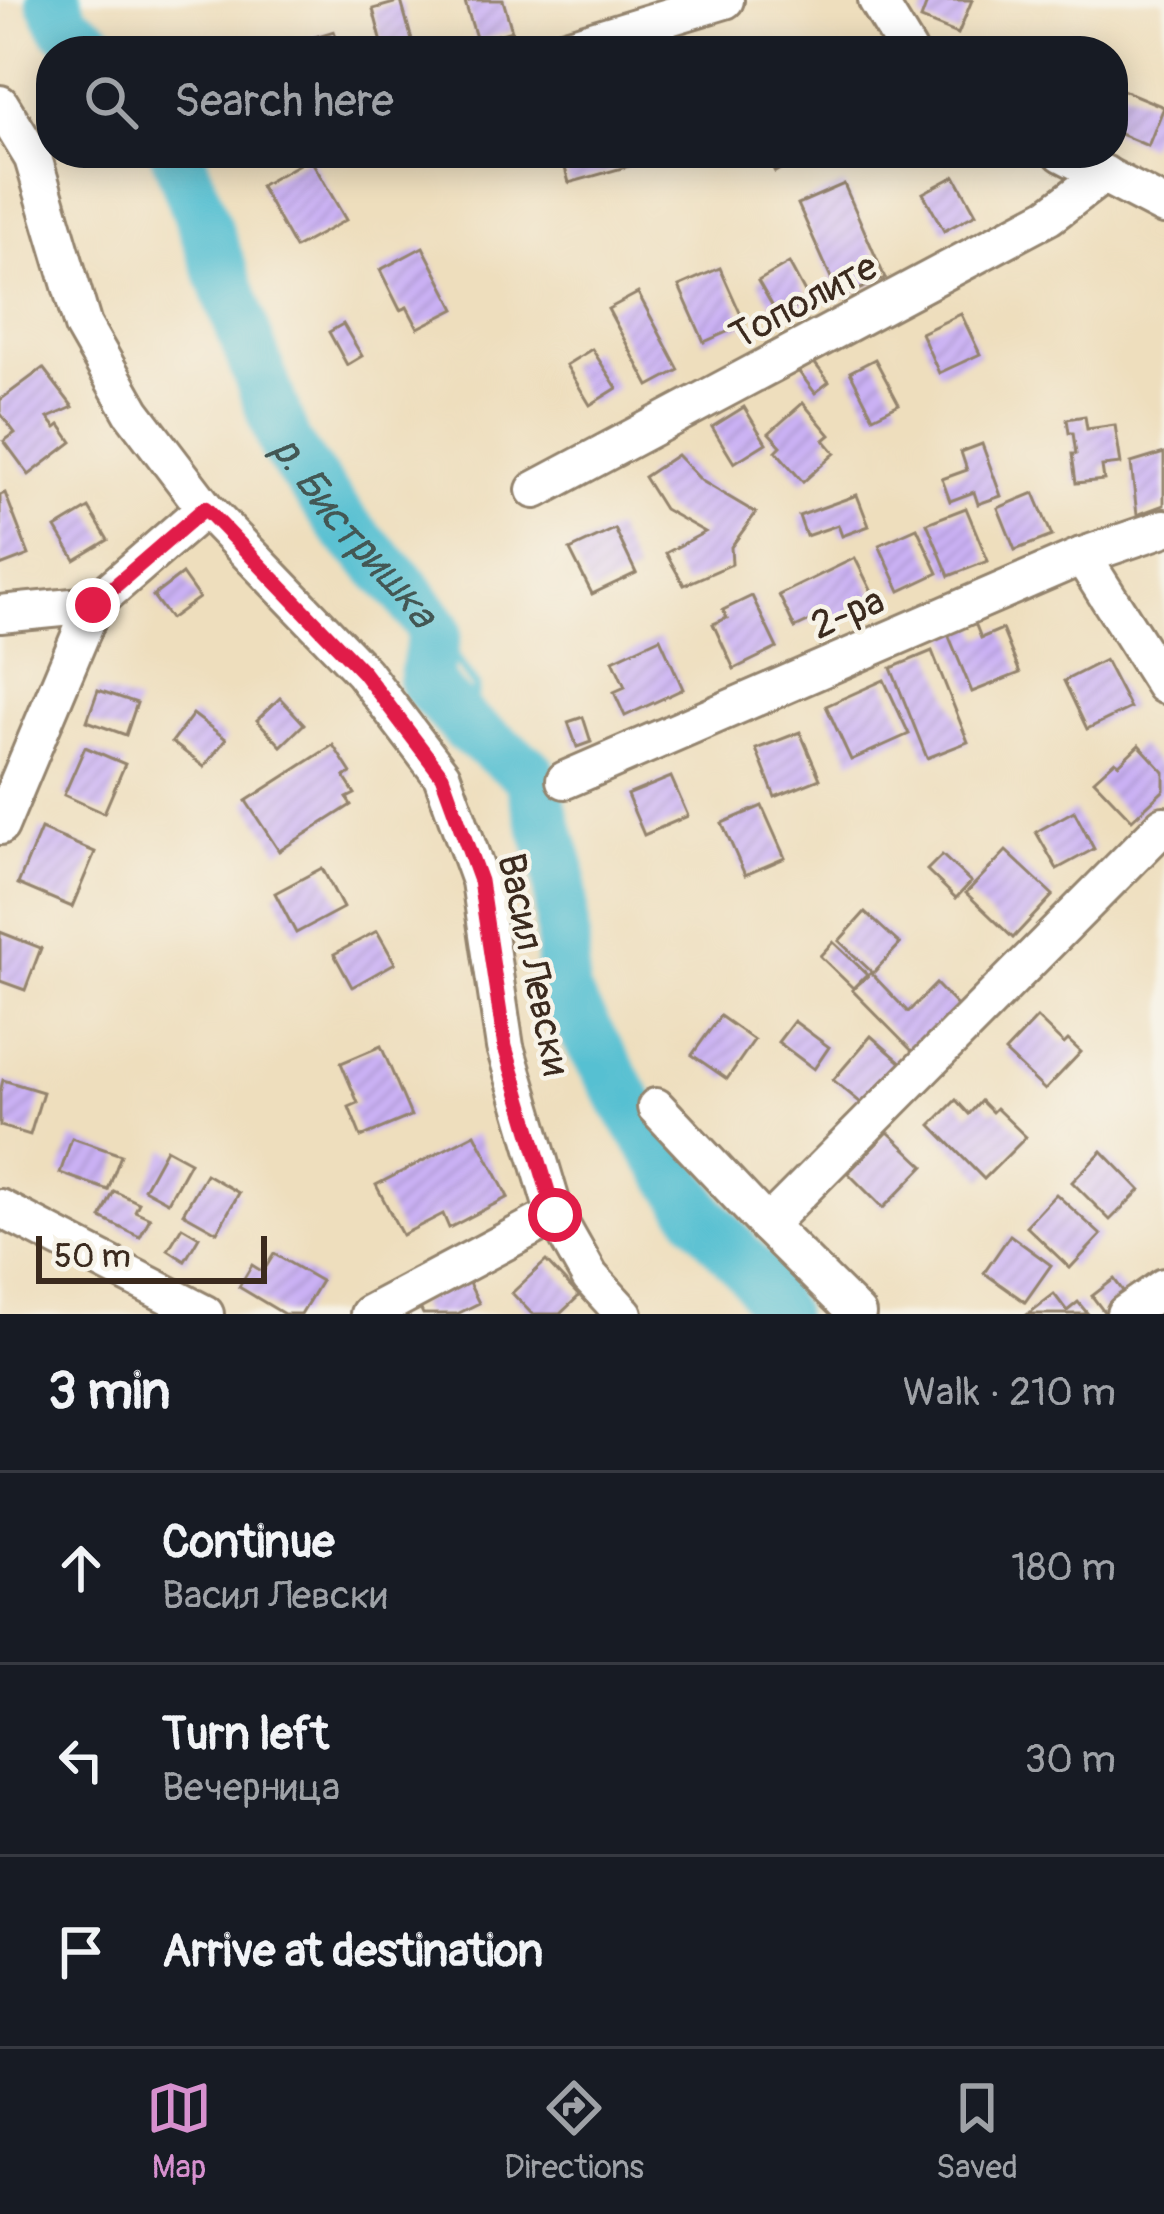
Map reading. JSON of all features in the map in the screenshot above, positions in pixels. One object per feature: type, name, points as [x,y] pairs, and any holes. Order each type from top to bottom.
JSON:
[{"type":"street","points":[[606,36],[725,0]]},
{"type":"street","points":[[877,0],[899,36]]},
{"type":"street","name":"Васил Левски","points":[[0,104],[32,158],[83,326],[132,412],[205,508],[363,672],[442,776],[480,881],[505,1047],[555,1215],[590,1277],[624,1314]]},
{"type":"street","points":[[1092,168],[1164,206]]},
{"type":"street","name":"Тополите","points":[[535,490],[1049,216],[1104,174]]},
{"type":"street","points":[[0,826],[93,605],[205,508]]},
{"type":"street","name":"2-ра","points":[[565,780],[1082,556],[1164,528]]},
{"type":"street","points":[[1082,556],[1164,685]]},
{"type":"street","points":[[0,614],[93,605]]},
{"type":"street","points":[[767,1225],[1164,825]]},
{"type":"street","points":[[656,1107],[857,1314]]},
{"type":"street","points":[[0,1208],[205,1314]]},
{"type":"street","points":[[369,1314],[555,1215]]},
{"type":"street","points":[[1125,1314],[1164,1288]]},
{"type":"building","points":[[503,0],[512,31],[475,36],[465,2]]},
{"type":"building","points":[[928,0],[972,0],[958,34],[921,19]]},
{"type":"building","points":[[401,1],[411,36],[380,36],[373,9]]},
{"type":"building","points":[[1128,92],[1164,107],[1148,146],[1128,137]]},
{"type":"building","points":[[292,168],[316,168],[346,220],[295,248],[260,186]]},
{"type":"building","points":[[565,168],[622,168],[569,183]]},
{"type":"building","points":[[955,176],[976,214],[944,231],[923,193]]},
{"type":"building","points":[[844,184],[885,278],[840,298],[798,204]]},
{"type":"building","points":[[423,247],[455,309],[418,328],[407,307],[400,310],[380,270]]},
{"type":"building","points":[[789,263],[809,300],[779,317],[758,281]]},
{"type":"building","points":[[720,268],[745,324],[704,342],[679,286]]},
{"type":"building","points":[[638,293],[679,370],[649,386],[608,309]]},
{"type":"building","points":[[961,314],[980,354],[939,373],[921,333]]},
{"type":"building","points":[[343,324],[362,356],[347,365],[329,332]]},
{"type":"building","points":[[592,349],[617,388],[590,405],[566,365]]},
{"type":"building","points":[[875,359],[899,404],[873,417],[850,372]]},
{"type":"building","points":[[813,361],[829,382],[815,393],[799,372]]},
{"type":"building","points":[[43,368],[73,407],[48,418],[72,442],[29,475],[4,441],[15,433],[0,413],[0,400]]},
{"type":"building","points":[[803,403],[830,435],[824,440],[835,453],[803,482],[776,451],[781,446],[769,433]]},
{"type":"building","points":[[744,407],[766,443],[734,463],[712,427]]},
{"type":"building","points":[[1085,416],[1087,429],[1115,425],[1121,464],[1102,466],[1104,480],[1076,483],[1072,454],[1076,454],[1067,419]]},
{"type":"building","points":[[982,444],[1001,496],[978,504],[974,492],[950,501],[942,479],[967,470],[961,452]]},
{"type":"building","points":[[1164,453],[1164,505],[1137,515],[1131,463]]},
{"type":"building","points":[[677,455],[702,481],[756,513],[731,547],[732,564],[684,585],[666,553],[705,532],[664,509],[644,477]]},
{"type":"building","points":[[5,493],[29,555],[0,566],[0,495]]},
{"type":"building","points":[[1034,493],[1052,536],[1015,550],[998,508]]},
{"type":"building","points":[[857,495],[869,526],[842,536],[838,525],[806,536],[799,516]]},
{"type":"building","points":[[89,508],[108,540],[75,560],[56,528]]},
{"type":"building","points":[[966,508],[988,561],[949,576],[927,523]]},
{"type":"building","points":[[917,528],[938,573],[900,591],[879,545]]},
{"type":"building","points":[[615,529],[636,573],[592,594],[570,550]]},
{"type":"building","points":[[855,558],[877,602],[828,625],[823,615],[795,628],[779,595]]},
{"type":"building","points":[[182,574],[199,598],[170,619],[153,596]]},
{"type":"building","points":[[752,596],[777,648],[734,669],[713,624],[727,618],[723,610]]},
{"type":"building","points":[[975,623],[981,638],[1002,629],[1020,673],[972,692],[948,634]]},
{"type":"building","points":[[660,638],[683,689],[625,716],[614,692],[625,687],[613,660]]},
{"type":"building","points":[[932,651],[968,742],[927,758],[891,668]]},
{"type":"building","points":[[1105,660],[1130,708],[1087,729],[1064,681]]},
{"type":"building","points":[[884,680],[909,734],[851,760],[826,706]]},
{"type":"building","points":[[98,690],[137,703],[126,735],[87,721]]},
{"type":"building","points":[[280,698],[304,724],[281,746],[257,720]]},
{"type":"building","points":[[193,714],[226,739],[204,767],[172,742]]},
{"type":"building","points":[[583,717],[591,742],[577,747],[568,722]]},
{"type":"building","points":[[800,732],[820,779],[775,797],[756,749]]},
{"type":"building","points":[[333,745],[351,773],[344,777],[355,794],[347,798],[351,805],[279,851],[246,801]]},
{"type":"building","points":[[1139,745],[1164,772],[1164,790],[1132,820],[1094,780]]},
{"type":"building","points":[[85,747],[125,764],[104,813],[64,795]]},
{"type":"building","points":[[671,777],[688,816],[644,835],[627,795]]},
{"type":"building","points":[[762,806],[785,858],[745,875],[722,823]]},
{"type":"building","points":[[1074,811],[1094,849],[1057,869],[1036,832]]},
{"type":"building","points":[[41,829],[95,852],[72,907],[18,884]]},
{"type":"building","points":[[1006,851],[1053,895],[1013,938],[966,893]]},
{"type":"building","points":[[942,855],[971,882],[956,898],[927,870]]},
{"type":"building","points":[[322,868],[343,908],[296,933],[275,893]]},
{"type":"building","points":[[865,912],[900,944],[873,973],[839,941]]},
{"type":"building","points":[[377,931],[395,963],[352,987],[334,954]]},
{"type":"building","points":[[0,932],[41,948],[25,990],[0,981]]},
{"type":"building","points":[[833,942],[867,974],[853,988],[820,956]]},
{"type":"building","points":[[871,973],[908,1012],[936,984],[960,1009],[914,1053],[852,990]]},
{"type":"building","points":[[720,1016],[754,1040],[727,1079],[692,1055]]},
{"type":"building","points":[[1037,1018],[1064,1044],[1068,1040],[1081,1052],[1045,1090],[1005,1052]]},
{"type":"building","points":[[794,1021],[829,1047],[814,1069],[778,1042]]},
{"type":"building","points":[[871,1036],[904,1065],[867,1108],[833,1080]]},
{"type":"building","points":[[381,1046],[411,1116],[361,1137],[349,1107],[358,1103],[341,1063]]},
{"type":"building","points":[[3,1080],[43,1092],[30,1135],[0,1126]]},
{"type":"building","points":[[956,1100],[969,1114],[981,1101],[992,1112],[996,1108],[1026,1137],[984,1179],[931,1125]]},
{"type":"building","points":[[888,1132],[924,1166],[883,1208],[848,1173]]},
{"type":"building","points":[[475,1134],[508,1197],[449,1228],[443,1214],[402,1235],[376,1185]]},
{"type":"building","points":[[72,1138],[121,1155],[108,1190],[60,1173]]},
{"type":"building","points":[[166,1149],[190,1162],[168,1202],[144,1189]]},
{"type":"building","points":[[1102,1151],[1140,1190],[1110,1220],[1072,1182]]},
{"type":"building","points":[[206,1174],[239,1193],[217,1232],[183,1213]]},
{"type":"building","points":[[114,1191],[139,1203],[135,1211],[150,1218],[140,1237],[101,1218]]},
{"type":"building","points":[[1056,1194],[1101,1235],[1070,1268],[1026,1226]]},
{"type":"building","points":[[182,1227],[199,1237],[185,1261],[168,1250]]},
{"type":"building","points":[[1010,1235],[1051,1265],[1025,1302],[984,1273]]},
{"type":"building","points":[[274,1254],[321,1281],[301,1314],[284,1314],[239,1287],[252,1265],[263,1272]]},
{"type":"building","points":[[546,1261],[579,1296],[560,1314],[532,1314],[512,1293]]},
{"type":"building","points":[[467,1279],[479,1303],[457,1314],[423,1314],[418,1303]]},
{"type":"building","points":[[1114,1279],[1126,1295],[1104,1312],[1092,1296]]},
{"type":"building","points":[[1054,1294],[1067,1311],[1078,1302],[1088,1314],[1028,1314]]},
{"type":"waterway","name":"р. Бистришка","points":[[53,0],[65,25],[79,36]]},
{"type":"waterway","name":"р. Бистришка","points":[[183,168],[286,446],[346,528],[405,589],[435,630],[425,682],[467,727],[529,773],[559,870],[562,992],[700,1214],[758,1279],[778,1314]]},
{"type":"waterway","points":[[435,630],[476,687],[467,727]]},
{"type":"route","points":[[93,605],[205,508],[363,672],[442,776],[480,881],[505,1047],[555,1215]]}]
